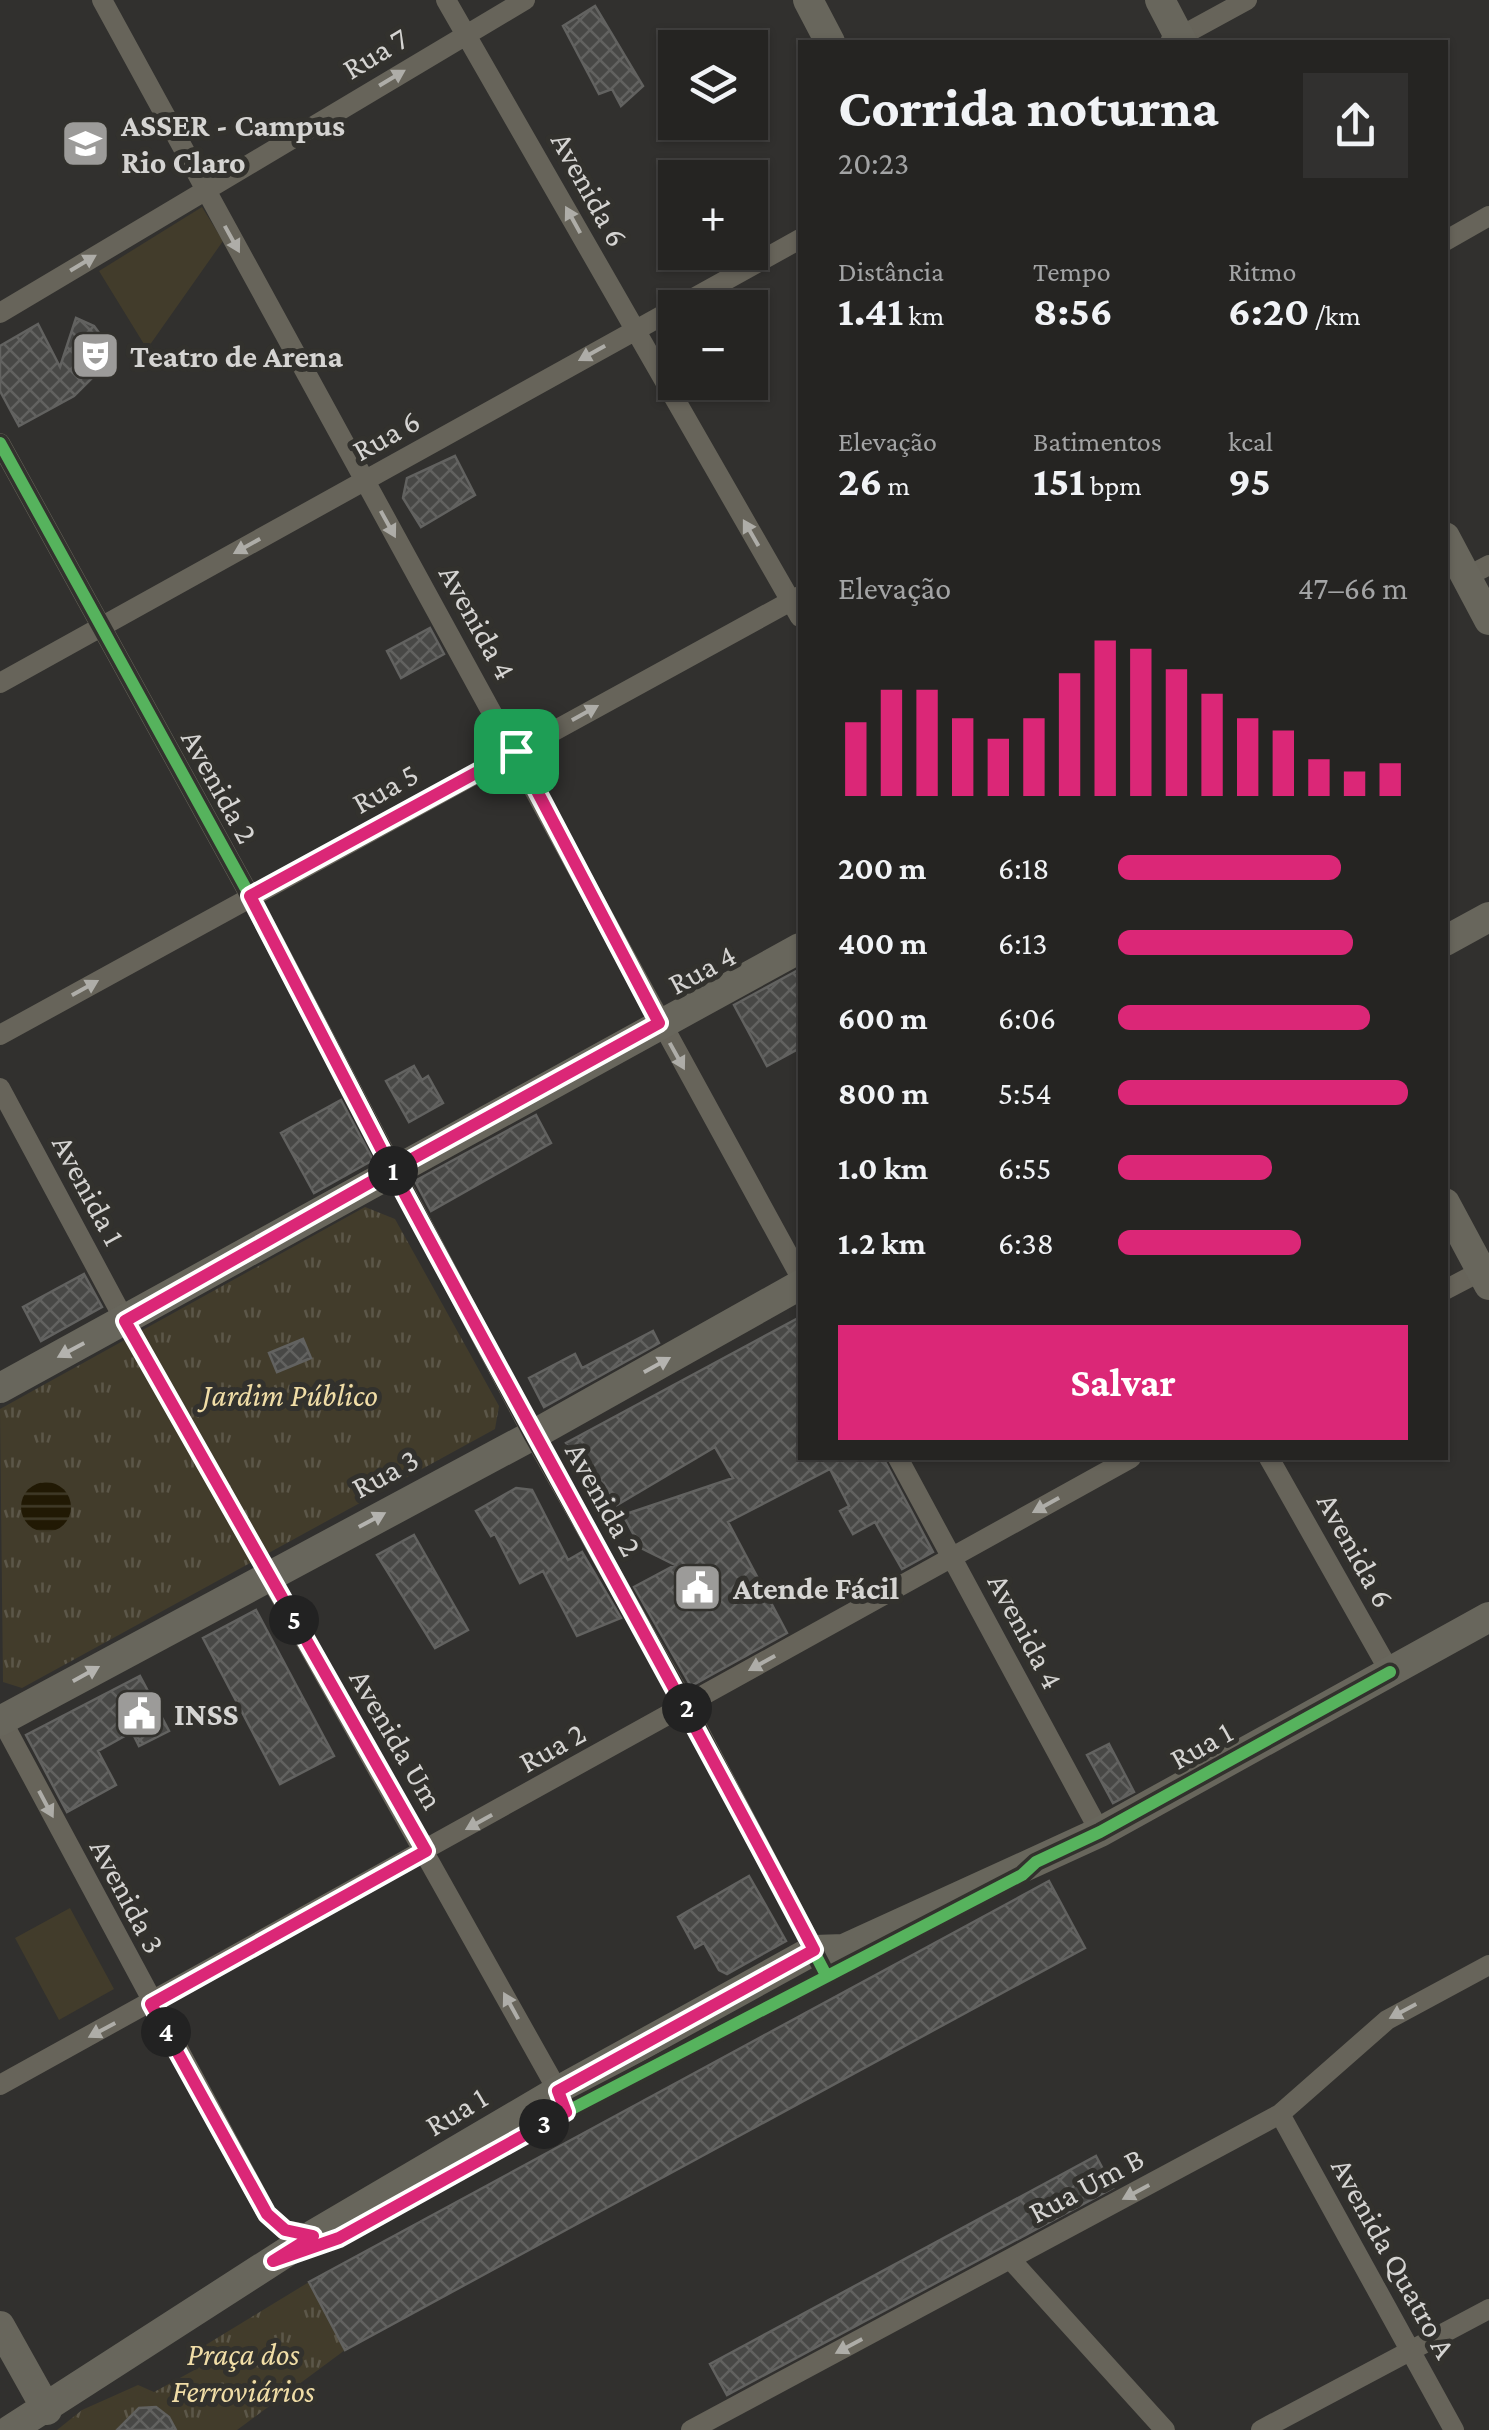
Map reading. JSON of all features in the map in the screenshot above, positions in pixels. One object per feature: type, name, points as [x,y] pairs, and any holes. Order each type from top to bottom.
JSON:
[{"type":"main road","points":[[808,0],[829,40]]},
{"type":"main road","points":[[1160,0],[1177,40]]},
{"type":"main road","points":[[1448,542],[1489,620]]},
{"type":"main road","points":[[1448,939],[1489,917]]},
{"type":"main road","name":"Rua 4","points":[[0,1388],[798,949]]},
{"type":"main road","points":[[1448,1207],[1486,1274]]},
{"type":"main road","name":"Rua 3","points":[[0,1719],[533,1434],[798,1285]]},
{"type":"main road","name":"Rua 1","points":[[10,2430],[47,2410],[313,2236],[558,2091],[814,1950],[844,1950],[1100,1832],[1489,1617]]},
{"type":"main road","points":[[0,2326],[47,2410]]},
{"type":"street","name":"Avenida 4","points":[[102,0],[798,1272]]},
{"type":"street","name":"Avenida 6","points":[[446,0],[797,605]]},
{"type":"street","name":"Rua 7","points":[[0,314],[525,0]]},
{"type":"street","points":[[1179,40],[1246,0]]},
{"type":"street","points":[[1448,238],[1489,216]]},
{"type":"street","name":"Rua 6","points":[[0,683],[798,240]]},
{"type":"street","name":"Avenida 2","points":[[0,443],[250,896],[533,1434],[686,1706],[814,1950]]},
{"type":"street","name":"Rua 5","points":[[0,1035],[516,751],[797,605]]},
{"type":"street","name":"Avenida 1","points":[[0,1088],[125,1321]]},
{"type":"street","points":[[1448,1289],[1486,1274]]},
{"type":"street","name":"Avenida 4","points":[[899,1460],[1100,1832]]},
{"type":"street","name":"Rua 2","points":[[0,2085],[1127,1460]]},
{"type":"street","name":"Avenida 6","points":[[1270,1460],[1390,1672]]},
{"type":"street","name":"Avenida Um","points":[[268,1574],[558,2091]]},
{"type":"street","name":"Avenida 3","points":[[0,1719],[267,2214],[285,2230],[313,2236]]},
{"type":"street","name":"Rua Um B","points":[[691,2430],[1280,2114],[1388,2020],[1489,1965]]},
{"type":"street","name":"Avenida Quatro A","points":[[1280,2114],[1454,2430]]},
{"type":"street","points":[[1010,2260],[1165,2430]]},
{"type":"street","points":[[1262,2430],[1489,2309]]},
{"type":"street","points":[[728,2410],[739,2430]]},
{"type":"lane","points":[[273,2261],[339,2238],[583,2102],[1022,1876],[1036,1862]]},
{"type":"path","points":[[125,1321],[268,1574]]},
{"type":"green space","points":[[202,207],[223,241],[147,349],[99,271]]},
{"type":"green space","name":"Jardim Público","points":[[365,1207],[395,1219],[499,1406],[495,1429],[22,1688],[3,1682],[0,1409]]},
{"type":"green space","points":[[70,1908],[114,1989],[59,2020],[15,1938]]},
{"type":"green space","name":"Praça dos Ferroviários","points":[[309,2282],[345,2350],[237,2430],[57,2430],[82,2410],[138,2385],[154,2392],[200,2367],[204,2346]]},
{"type":"shaded area","points":[[46,1482],[63,1490],[71,1507],[63,1524],[46,1532],[29,1524],[21,1507],[29,1490]]},
{"type":"building","points":[[595,6],[643,86],[621,106],[612,89],[599,94],[563,26]]},
{"type":"building","points":[[76,318],[94,326],[107,348],[99,371],[74,396],[19,426],[0,391],[0,346],[38,324],[60,367]]},
{"type":"building","points":[[455,456],[475,495],[421,527],[403,498],[407,478]]},
{"type":"building","points":[[430,628],[444,654],[401,678],[387,651]]},
{"type":"building","points":[[798,970],[798,1049],[767,1066],[734,1005]]},
{"type":"building","points":[[414,1066],[422,1080],[428,1076],[443,1103],[409,1122],[386,1081]]},
{"type":"building","points":[[341,1100],[373,1160],[314,1193],[281,1133]]},
{"type":"building","points":[[536,1115],[551,1143],[431,1211],[415,1181]]},
{"type":"building","points":[[84,1274],[102,1307],[41,1341],[23,1307]]},
{"type":"building","points":[[798,1318],[798,1460],[884,1460],[933,1552],[902,1569],[875,1522],[853,1534],[840,1511],[849,1506],[830,1469],[728,1522],[787,1633],[691,1686],[634,1587],[675,1565],[641,1548],[623,1515],[733,1478],[715,1447],[617,1505],[604,1483],[591,1490],[566,1443]]},
{"type":"building","points":[[653,1331],[659,1343],[544,1407],[529,1378],[575,1354],[582,1368]]},
{"type":"building","points":[[303,1339],[311,1358],[277,1372],[269,1353]]},
{"type":"building","points":[[516,1488],[532,1490],[568,1560],[582,1552],[621,1618],[577,1636],[543,1571],[520,1583],[495,1534],[491,1536],[476,1511]]},
{"type":"building","points":[[414,1535],[468,1630],[435,1648],[377,1555]]},
{"type":"building","points":[[256,1610],[334,1756],[280,1784],[203,1638]]},
{"type":"building","points":[[140,1676],[169,1731],[139,1746],[132,1732],[98,1751],[116,1785],[67,1812],[26,1735]]},
{"type":"building","points":[[1109,1744],[1134,1792],[1113,1803],[1087,1755]]},
{"type":"building","points":[[749,1876],[786,1941],[727,1974],[719,1970],[704,1943],[695,1948],[678,1917]]},
{"type":"building","points":[[1049,1881],[1085,1948],[345,2350],[309,2282]]},
{"type":"building","points":[[1096,2156],[1113,2188],[727,2395],[710,2364]]},
{"type":"building","points":[[156,2407],[169,2417],[176,2430],[117,2430],[139,2408]]},
{"type":"cycle path","points":[[0,443],[250,896],[533,1435],[686,1706],[826,1975]]},
{"type":"cycle path","points":[[273,2261],[339,2238],[566,2112],[1022,1875],[1036,1862],[1100,1832],[1390,1672]]},
{"type":"place","name":"ASSER - Campus Rio Claro","points":[[86,143]]},
{"type":"place","name":"Teatro de Arena","points":[[95,356]]},
{"type":"place","name":"Atende Fácil","points":[[698,1588]]},
{"type":"place","name":"INSS","points":[[139,1714]]},
{"type":"route","points":[[516,751],[250,896],[392,1170],[125,1321],[426,1851],[151,2004],[267,2214],[285,2230],[313,2236],[273,2261],[339,2238],[566,2112],[558,2091],[814,1950],[686,1706],[533,1434],[392,1170],[659,1023],[516,751]]}]
